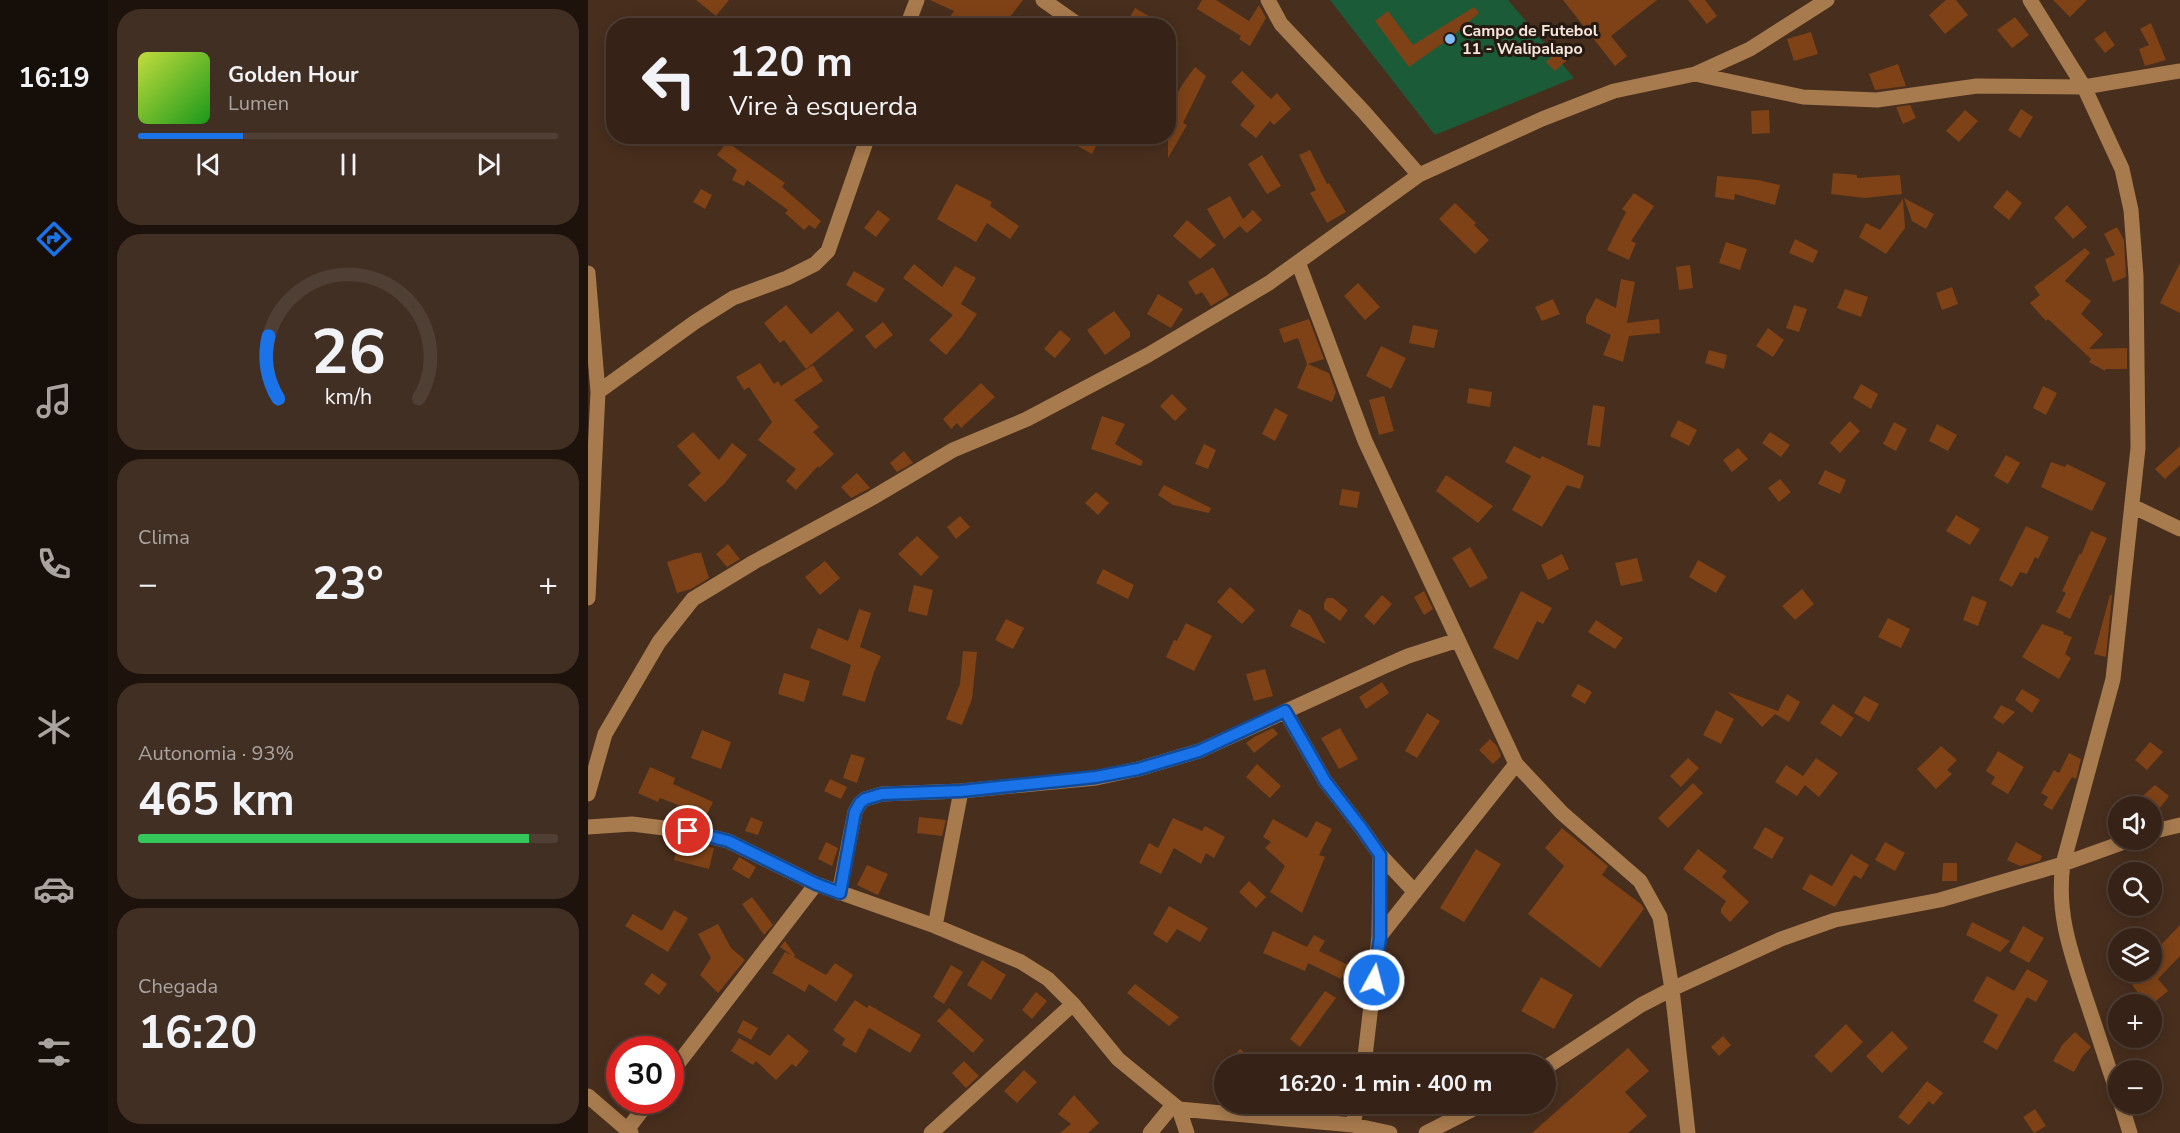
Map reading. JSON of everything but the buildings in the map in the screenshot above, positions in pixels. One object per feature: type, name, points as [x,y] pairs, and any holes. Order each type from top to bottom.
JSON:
[{"type":"street","points":[[910,18],[917,0]]},
{"type":"street","points":[[1042,0],[1068,18]]},
{"type":"street","points":[[1268,0],[1281,24],[1364,112],[1419,175]]},
{"type":"street","points":[[588,794],[605,734],[659,642],[693,600],[754,562],[872,498],[953,450],[1027,419],[1148,355],[1269,283],[1419,175],[1542,119],[1614,91],[1695,74],[1750,49],[1827,0]]},
{"type":"street","points":[[2030,0],[2084,87],[2122,169],[2131,210],[2136,276],[2138,448],[2113,679],[2063,864],[2060,883],[2061,914],[2070,950],[2108,1065]]},
{"type":"street","points":[[1695,74],[1803,97],[1877,100],[1977,86],[2084,87],[2180,71]]},
{"type":"street","points":[[598,392],[694,322],[733,298],[787,278],[815,264],[828,251],[865,144]]},
{"type":"street","points":[[1298,262],[1365,441],[1516,764],[1562,813],[1640,881],[1660,917],[1672,988],[1688,1133]]},
{"type":"street","points":[[588,273],[598,392],[588,598]]},
{"type":"street","points":[[2132,506],[2180,529]]},
{"type":"street","points":[[840,893],[855,812],[865,799],[882,794],[961,791],[1096,777],[1138,769],[1199,751],[1408,656],[1458,640]]},
{"type":"street","points":[[1285,711],[1325,781],[1380,855],[1415,892]]},
{"type":"street","points":[[1380,938],[1516,764]]},
{"type":"street","points":[[935,926],[961,791]]},
{"type":"street","points":[[588,827],[632,824],[688,831],[728,841],[816,884],[935,926],[1021,962],[1048,978],[1073,1004],[1118,1059],[1176,1107],[1188,1133]]},
{"type":"street","points":[[2162,829],[2180,825]]},
{"type":"street","points":[[1556,1061],[1641,1005],[1672,988],[1781,939],[1835,920],[1940,900],[2063,864],[2108,848]]},
{"type":"street","points":[[1365,1054],[1380,938],[1380,855]]},
{"type":"street","points":[[684,1056],[816,884]]},
{"type":"street","points":[[931,1133],[1073,1004]]},
{"type":"street","points":[[588,1096],[629,1131],[641,1114]]},
{"type":"street","points":[[1176,1107],[1353,1125],[1390,1133]]},
{"type":"street","points":[[1150,1133],[1176,1107]]},
{"type":"street","points":[[1353,1125],[1355,1114]]},
{"type":"street","points":[[1426,1133],[1463,1114]]},
{"type":"street","points":[[2124,1114],[2130,1133]]},
{"type":"green space","name":"Campo de Futebol 11 - Walipalapo","points":[[1330,0],[1508,0],[1574,78],[1435,135]]},
{"type":"place","name":"Campo de Futebol 11 - Walipalapo","points":[[1450,39]]},
{"type":"route","points":[[688,831],[728,841],[816,884],[840,893],[855,812],[865,799],[882,794],[961,791],[1096,777],[1138,769],[1199,751],[1285,711],[1325,781],[1380,855],[1380,938],[1374,980]]}]
